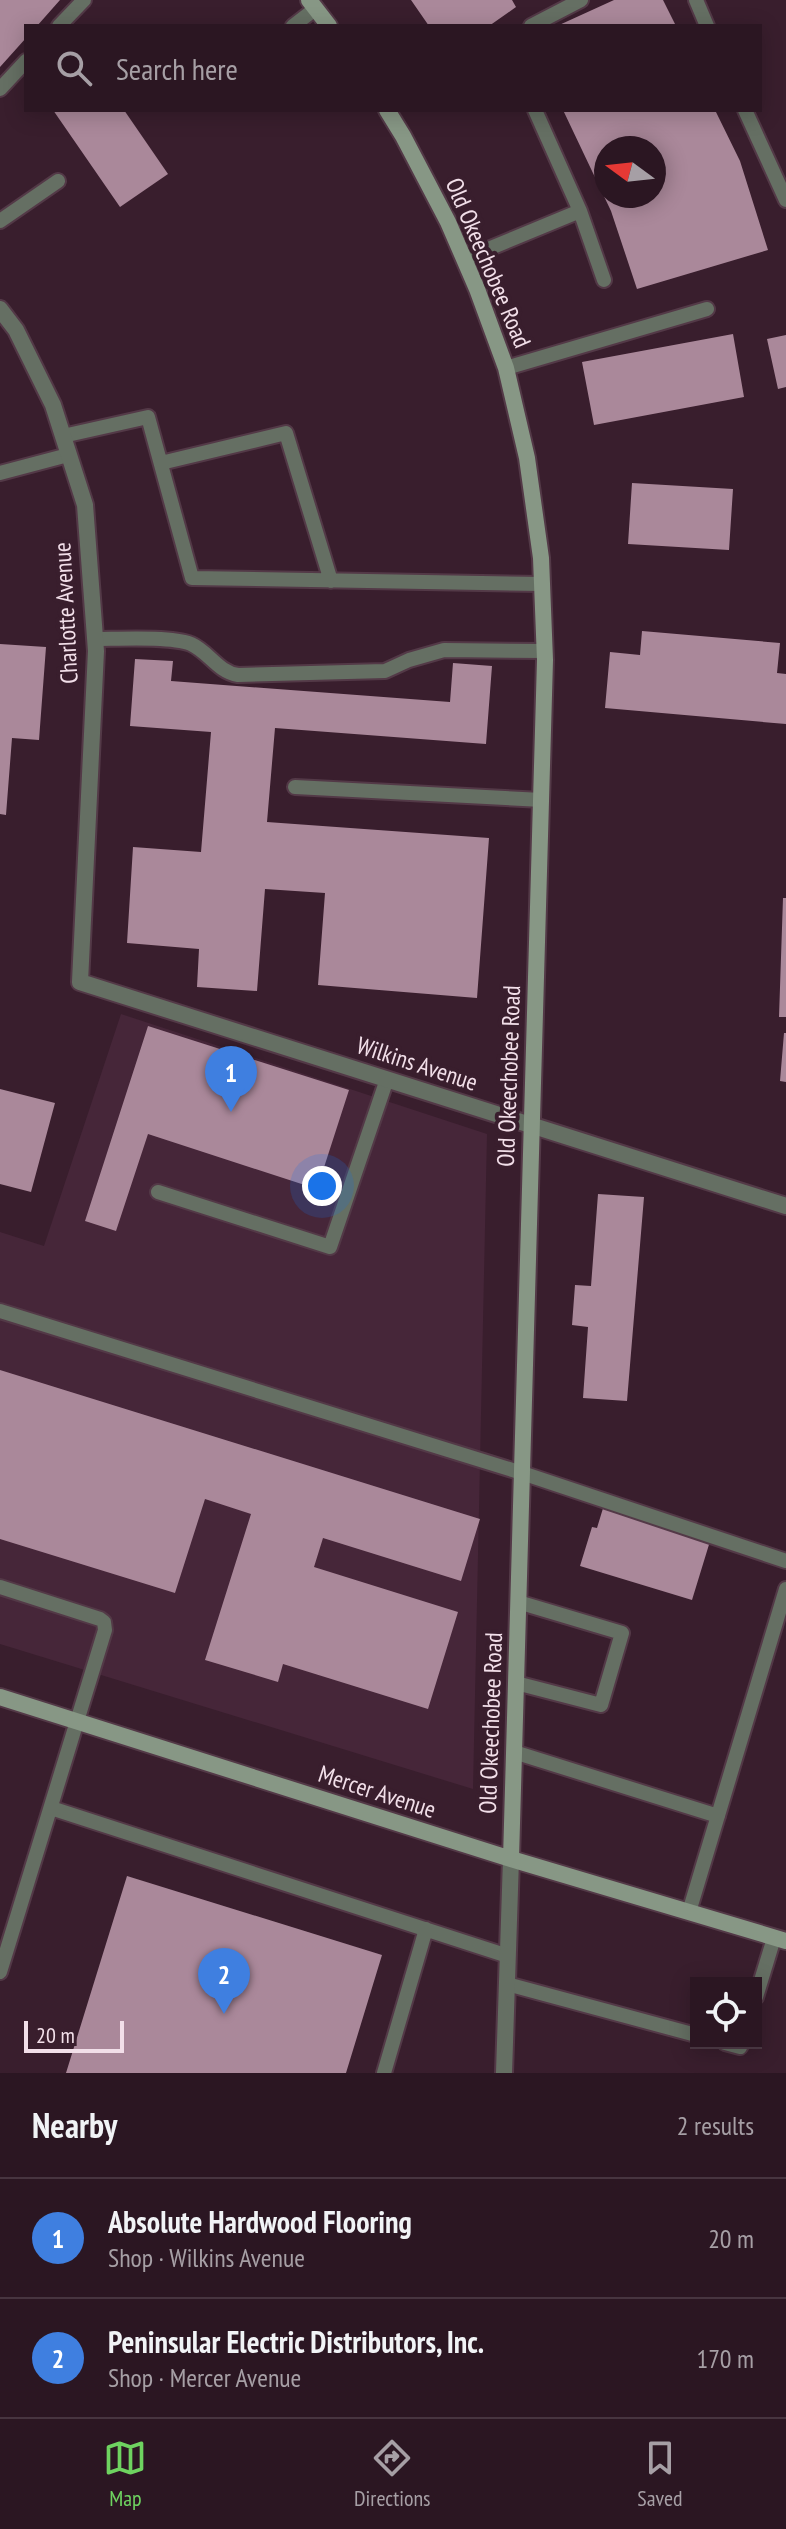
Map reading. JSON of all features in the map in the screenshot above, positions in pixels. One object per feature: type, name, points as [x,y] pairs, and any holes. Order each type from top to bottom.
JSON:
[{"type":"street","points":[[312,4],[327,24]]},
{"type":"street","name":"Old Okeechobee Road","points":[[388,112],[442,210],[506,368],[527,458],[541,558],[545,651],[542,800],[504,2073]]},
{"type":"street","name":"Charlotte Avenue","points":[[0,309],[16,330],[53,405],[85,505],[96,651],[80,982]]},
{"type":"street","name":"Wilkins Avenue","points":[[80,982],[786,1206]]},
{"type":"street","name":"Mercer Avenue","points":[[0,1697],[511,1859],[780,1939]]},
{"type":"lane","points":[[61,24],[84,0]]},
{"type":"lane","points":[[535,24],[581,0]]},
{"type":"lane","points":[[696,0],[706,24]]},
{"type":"lane","points":[[295,24],[312,4]]},
{"type":"lane","points":[[0,89],[24,63]]},
{"type":"lane","points":[[536,112],[580,211],[604,280]]},
{"type":"lane","points":[[746,112],[786,200]]},
{"type":"lane","points":[[0,221],[58,181]]},
{"type":"lane","points":[[464,259],[580,211]]},
{"type":"lane","points":[[506,368],[707,309]]},
{"type":"lane","points":[[63,436],[148,417],[192,578],[542,584]]},
{"type":"lane","points":[[161,463],[286,433],[331,581]]},
{"type":"lane","points":[[0,473],[68,455]]},
{"type":"lane","points":[[95,639],[137,638],[188,643],[228,674],[238,675],[385,671],[444,650],[545,651]]},
{"type":"lane","points":[[295,787],[542,800]]},
{"type":"lane","points":[[158,1192],[330,1247],[387,1079]]},
{"type":"lane","points":[[0,1311],[522,1473],[786,1561]]},
{"type":"lane","points":[[0,1587],[104,1622],[105,1630],[0,1972]]},
{"type":"lane","points":[[689,1912],[786,1589]]},
{"type":"lane","points":[[516,1683],[601,1705],[622,1633],[518,1602]]},
{"type":"lane","points":[[514,1752],[718,1816]]},
{"type":"lane","points":[[51,1808],[508,1956]]},
{"type":"lane","points":[[384,2073],[426,1929]]},
{"type":"lane","points":[[762,1982],[780,1939]]},
{"type":"lane","points":[[507,1984],[690,2033]]},
{"type":"shaded area","points":[[121,1014],[487,1134],[473,1789],[0,1644],[0,1232],[44,1246]]},
{"type":"building","points":[[0,0],[60,0],[39,24],[24,24],[24,40],[0,67]]},
{"type":"building","points":[[411,0],[512,0],[516,7],[492,24],[428,24]]},
{"type":"building","points":[[614,0],[663,0],[675,24],[561,24]]},
{"type":"building","points":[[54,112],[125,112],[168,174],[120,207]]},
{"type":"building","points":[[564,112],[716,112],[740,161],[768,250],[637,289],[610,208],[666,208],[666,136],[594,136],[594,175]]},
{"type":"building","points":[[733,334],[744,397],[594,425],[582,362]]},
{"type":"building","points":[[786,335],[786,387],[778,389],[767,339]]},
{"type":"building","points":[[632,483],[733,489],[729,550],[628,544]]},
{"type":"building","points":[[642,631],[780,643],[777,673],[786,674],[786,724],[605,708],[610,652],[640,655]]},
{"type":"building","points":[[0,644],[46,647],[39,740],[12,738],[6,815],[0,814]]},
{"type":"building","points":[[135,659],[173,661],[171,681],[450,702],[453,663],[492,666],[486,744],[275,728],[267,822],[489,838],[477,998],[318,985],[325,893],[265,889],[257,991],[197,987],[199,949],[127,943],[133,847],[201,852],[211,732],[130,726]]},
{"type":"building","points":[[783,898],[786,898],[786,1017],[779,1017]]},
{"type":"building","points":[[148,1026],[349,1090],[317,1189],[148,1134],[116,1231],[85,1221]]},
{"type":"building","points":[[786,1033],[786,1082],[780,1081]]},
{"type":"building","points":[[0,1089],[55,1103],[31,1192],[0,1184]]},
{"type":"building","points":[[598,1194],[644,1197],[627,1401],[583,1398],[588,1327],[572,1325],[575,1285],[591,1286]]},
{"type":"building","points":[[0,1370],[480,1519],[461,1581],[323,1538],[314,1567],[458,1612],[428,1709],[283,1664],[278,1682],[205,1660],[251,1514],[205,1499],[175,1593],[0,1539]]},
{"type":"building","points":[[604,1505],[711,1538],[692,1600],[580,1566],[592,1527],[597,1528]]},
{"type":"building","points":[[127,1876],[382,1955],[346,2073],[66,2073]]},
{"type":"place","name":"Absolute Hardwood Flooring","points":[[231,1112]]},
{"type":"place","name":"Peninsular Electric Distributors, Inc.","points":[[224,2014]]}]
